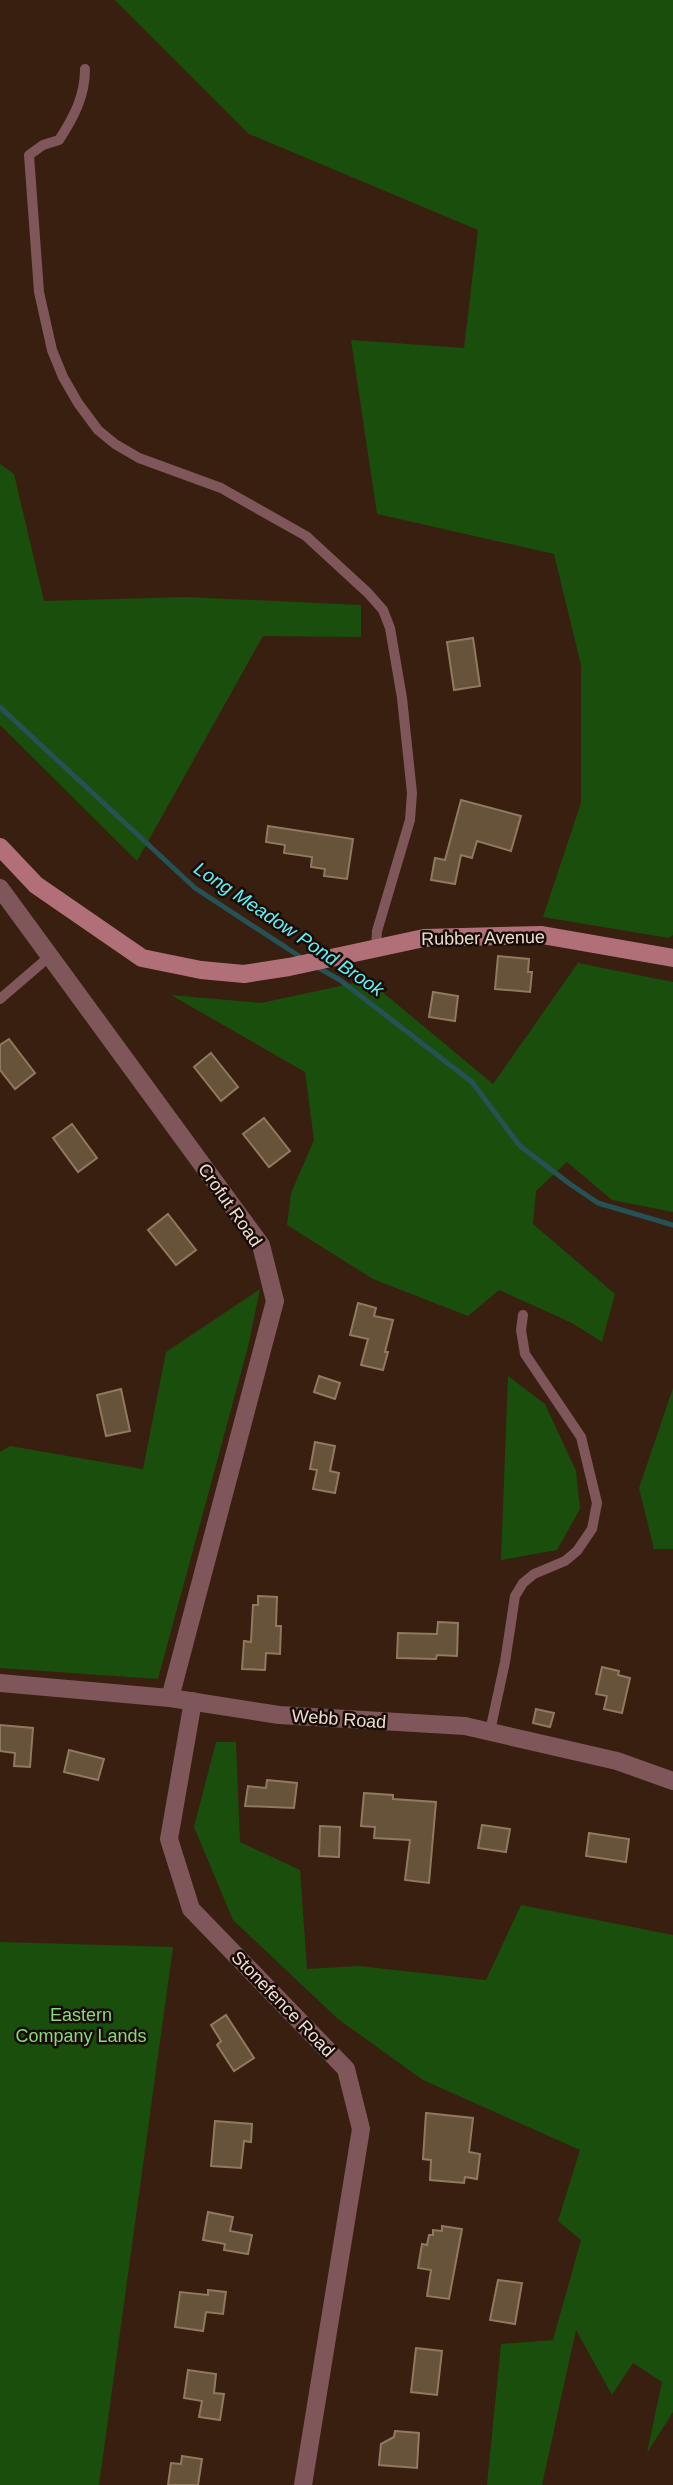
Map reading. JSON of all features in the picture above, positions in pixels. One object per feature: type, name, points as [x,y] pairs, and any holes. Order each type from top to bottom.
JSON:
[{"type":"street","name":"Rubber Avenue","points":[[0,846],[36,885],[142,958],[201,970],[244,974],[424,938],[541,935],[673,958]]},
{"type":"street","name":"Crofut Road","points":[[0,888],[261,1245],[275,1301],[170,1698]]},
{"type":"street","name":"Webb Road","points":[[0,1683],[170,1698],[279,1715],[466,1726],[617,1761],[673,1781]]},
{"type":"street","name":"Stonefence Road","points":[[193,1701],[169,1839],[191,1909],[346,2069],[361,2129],[303,2485]]},
{"type":"lane","points":[[85,69],[85,88],[77,110],[59,140],[43,145],[29,155],[39,292],[52,350],[78,403],[98,430],[115,444],[139,458],[221,488],[306,536],[383,610],[390,628],[402,698],[412,793],[410,820],[377,931],[376,947]]},
{"type":"lane","points":[[0,999],[50,956]]},
{"type":"lane","points":[[489,1731],[505,1662],[515,1596],[523,1583],[534,1574],[577,1552],[592,1529],[597,1503],[581,1437],[525,1354],[521,1330],[523,1315]]},
{"type":"green space","points":[[115,0],[673,0],[673,935],[669,938],[543,917],[581,803],[581,665],[554,554],[377,514],[351,340],[464,348],[478,230],[249,134]]},
{"type":"green space","points":[[0,464],[14,474],[44,601],[186,597],[361,605],[361,637],[263,636],[137,861],[0,725]]},
{"type":"green space","points":[[578,963],[673,982],[673,1212],[612,1200],[567,1162],[536,1191],[533,1224],[615,1294],[602,1342],[572,1323],[499,1290],[468,1316],[373,1279],[287,1225],[291,1193],[314,1140],[305,1072],[171,995],[261,1003],[368,980],[493,1084]]},
{"type":"green space","points":[[260,1289],[248,1347],[158,1679],[0,1668],[0,1452],[10,1446],[143,1469],[166,1352]]},
{"type":"green space","points":[[508,1376],[545,1404],[576,1471],[580,1509],[557,1550],[501,1560]]},
{"type":"green space","points":[[673,1388],[673,1549],[654,1549],[639,1488]]},
{"type":"green space","points":[[216,1742],[236,1742],[240,1842],[300,1870],[307,1969],[359,1966],[486,1980],[521,1905],[673,1935],[673,2412],[647,2453],[662,2382],[633,2363],[612,2395],[576,2330],[542,2485],[487,2485],[501,2344],[553,2340],[581,2240],[558,2221],[580,2150],[423,2080],[338,2019],[233,1920],[194,1827]]},
{"type":"green space","name":"Eastern Company Lands","points":[[0,1942],[173,1947],[99,2485],[0,2485]]},
{"type":"building","points":[[473,638],[480,686],[454,690],[447,642]]},
{"type":"building","points":[[461,800],[521,816],[511,851],[477,841],[472,858],[461,855],[455,884],[431,880],[435,858],[445,860]]},
{"type":"building","points":[[268,826],[353,839],[347,879],[324,876],[325,869],[311,867],[312,857],[284,853],[285,845],[266,842]]},
{"type":"building","points":[[498,956],[529,959],[528,972],[532,972],[530,992],[495,989]]},
{"type":"building","points":[[433,992],[458,996],[455,1021],[429,1017]]},
{"type":"building","points":[[9,1039],[35,1073],[15,1089],[0,1070],[0,1045]]},
{"type":"building","points":[[211,1053],[238,1087],[221,1101],[194,1067]]},
{"type":"building","points":[[264,1118],[290,1151],[269,1167],[243,1134]]},
{"type":"building","points":[[72,1124],[97,1158],[78,1172],[53,1138]]},
{"type":"building","points":[[168,1214],[196,1250],[176,1265],[148,1230]]},
{"type":"building","points":[[358,1303],[376,1308],[374,1316],[393,1320],[383,1370],[361,1365],[368,1339],[350,1335]]},
{"type":"building","points":[[319,1376],[340,1383],[335,1399],[314,1392]]},
{"type":"building","points":[[121,1389],[130,1431],[106,1436],[97,1395]]},
{"type":"building","points":[[315,1442],[335,1446],[330,1471],[339,1473],[335,1493],[313,1489],[317,1470],[310,1469]]},
{"type":"building","points":[[258,1596],[277,1597],[276,1626],[281,1626],[280,1654],[266,1653],[265,1670],[242,1669],[244,1641],[251,1642],[253,1605],[258,1605]]},
{"type":"building","points":[[438,1622],[458,1623],[457,1656],[437,1655],[436,1659],[397,1658],[398,1633],[437,1634]]},
{"type":"building","points":[[602,1667],[619,1671],[618,1675],[630,1678],[622,1713],[604,1709],[607,1696],[596,1694]]},
{"type":"building","points":[[536,1709],[554,1713],[550,1727],[533,1723]]},
{"type":"building","points":[[0,1725],[33,1728],[30,1767],[14,1766],[15,1753],[0,1751]]},
{"type":"building","points":[[69,1750],[104,1759],[98,1780],[64,1772]]},
{"type":"building","points":[[267,1780],[297,1783],[294,1808],[245,1806],[248,1786],[266,1788]]},
{"type":"building","points":[[364,1793],[393,1795],[393,1799],[436,1802],[429,1883],[405,1880],[410,1840],[374,1838],[375,1827],[361,1826]]},
{"type":"building","points":[[482,1825],[510,1829],[506,1852],[478,1848]]},
{"type":"building","points":[[320,1826],[340,1827],[339,1857],[319,1856]]},
{"type":"building","points":[[589,1833],[629,1839],[626,1862],[586,1856]]},
{"type":"building","points":[[226,2015],[254,2058],[234,2071],[217,2045],[221,2041],[211,2025]]},
{"type":"building","points":[[426,2113],[473,2118],[469,2152],[480,2154],[477,2179],[465,2177],[464,2183],[430,2180],[431,2160],[423,2159]]},
{"type":"building","points":[[215,2121],[252,2124],[251,2142],[244,2141],[241,2168],[211,2166]]},
{"type":"building","points":[[208,2212],[233,2217],[230,2231],[252,2235],[248,2254],[224,2250],[225,2244],[203,2240]]},
{"type":"building","points":[[442,2226],[462,2229],[449,2299],[427,2296],[431,2270],[418,2268],[422,2244],[427,2245],[429,2235],[433,2235],[433,2230],[442,2231]]},
{"type":"building","points":[[498,2280],[522,2283],[515,2324],[490,2320]]},
{"type":"building","points":[[208,2290],[226,2292],[223,2314],[206,2312],[203,2331],[175,2327],[180,2292],[208,2295]]},
{"type":"building","points":[[416,2348],[442,2351],[437,2395],[411,2392]]},
{"type":"building","points":[[188,2370],[216,2374],[214,2393],[224,2394],[220,2420],[199,2417],[202,2401],[184,2398]]},
{"type":"building","points":[[395,2431],[419,2433],[417,2468],[379,2465],[381,2444],[394,2437]]},
{"type":"building","points":[[182,2456],[202,2459],[198,2485],[168,2485],[171,2463],[181,2464]]},
{"type":"waterway","name":"Long Meadow Pond Brook","points":[[0,707],[195,888],[302,958]]},
{"type":"waterway","name":"Long Meadow Pond Brook","points":[[317,967],[340,980],[472,1082],[520,1146],[570,1184],[598,1203],[673,1225]]}]
